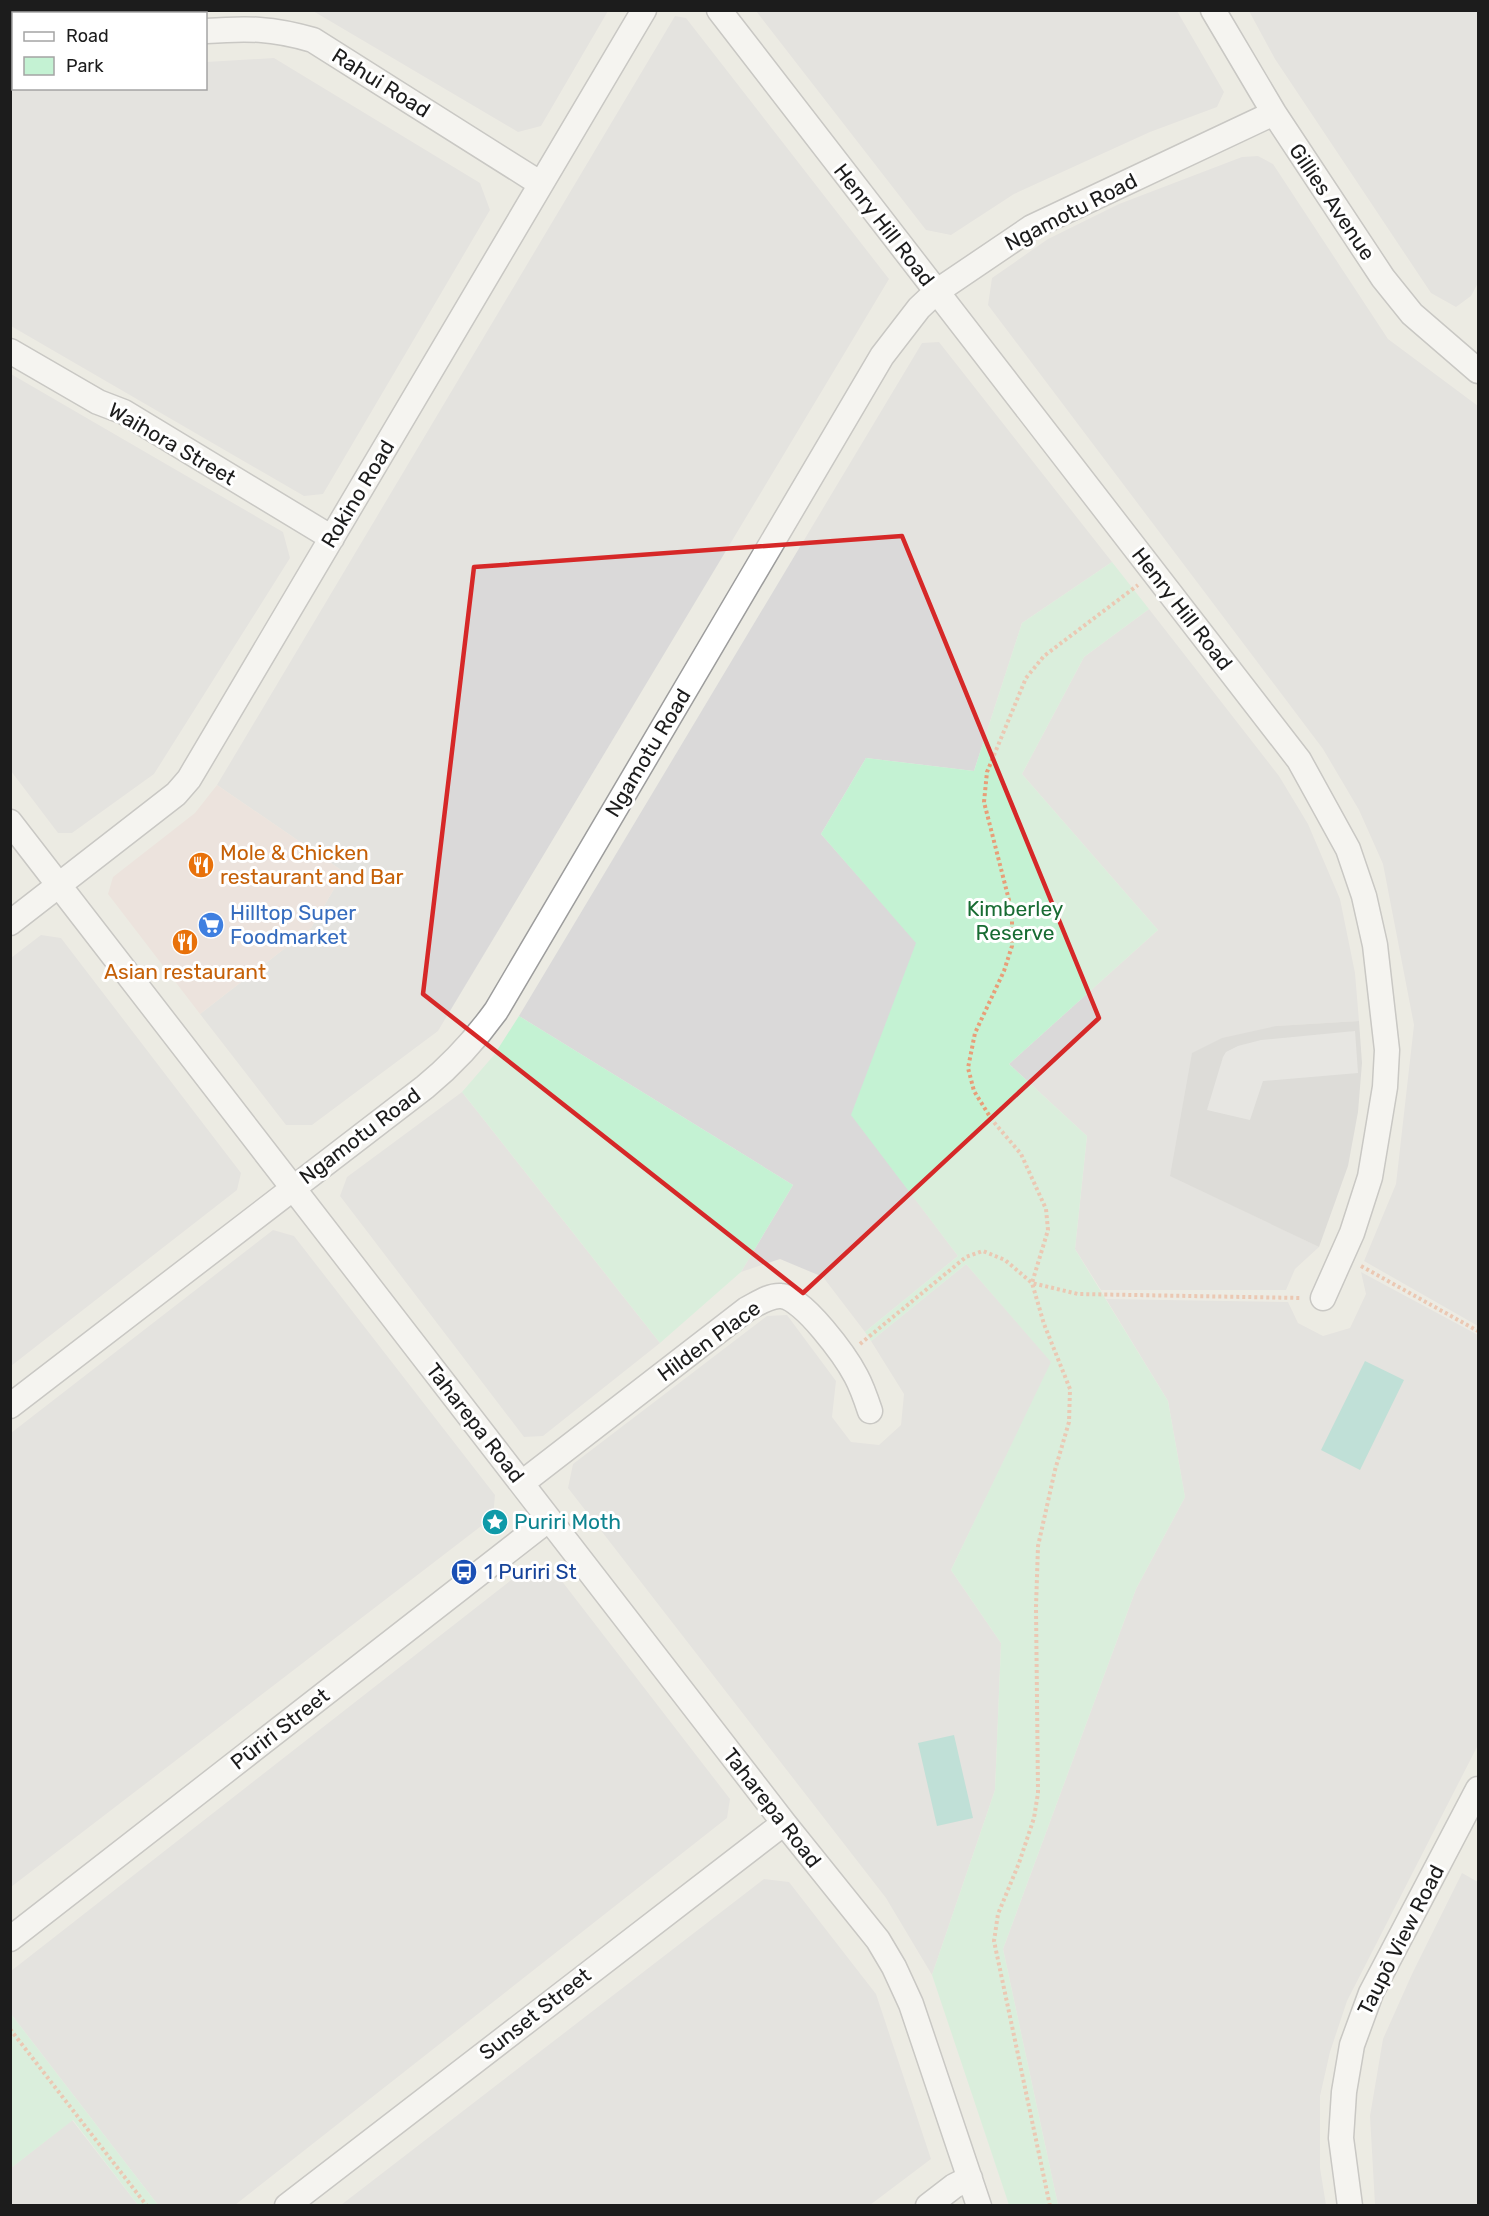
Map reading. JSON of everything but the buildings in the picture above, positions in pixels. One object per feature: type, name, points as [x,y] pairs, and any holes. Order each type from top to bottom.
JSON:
[{"type":"street","name":"Rokino Road","points":[[10,923],[176,794],[189,779],[644,10]]},
{"type":"street","name":"Henry Hill Road","points":[[719,10],[1299,760],[1348,849],[1364,896],[1375,945],[1387,1050],[1385,1087],[1370,1177],[1352,1233],[1323,1298]]},
{"type":"street","name":"Gillies Avenue","points":[[1214,10],[1274,113],[1383,278],[1412,314],[1476,362]]},
{"type":"street","name":"Rahui Road","points":[[207,31],[245,28],[284,31],[313,40],[541,184]]},
{"type":"street","name":"Ngamotu Road","points":[[10,1406],[452,1065],[476,1038],[496,1011],[882,356],[919,308],[936,292],[1032,227],[1274,113]]},
{"type":"street","name":"Waihora Street","points":[[10,351],[98,402],[124,412],[332,538]]},
{"type":"street","name":"Taharepa Road","points":[[10,822],[784,1824],[878,1940],[894,1967],[911,2004],[979,2205]]},
{"type":"street","name":"Hilden Place","points":[[522,1483],[747,1310],[765,1299],[781,1296],[796,1301],[812,1315],[855,1375],[870,1411]]},
{"type":"street","name":"Pūriri Street","points":[[10,1939],[549,1519]]},
{"type":"street","name":"Taupō View Road","points":[[1350,2205],[1341,2138],[1344,2092],[1352,2045],[1371,1993],[1479,1789]]},
{"type":"street","name":"Sunset Street","points":[[287,2205],[784,1824]]},
{"type":"street","points":[[928,2205],[954,2186],[970,2178]]},
{"type":"path","points":[[1050,2205],[994,1941],[998,1914],[1034,1818],[1038,1793],[1036,1607],[1038,1546],[1055,1470],[1069,1422],[1070,1389],[1044,1324],[1032,1283],[1048,1230],[1046,1209],[1021,1154],[992,1120],[974,1091],[968,1068],[975,1033],[1004,971],[1012,946],[1012,912],[984,802],[987,772],[1026,678],[1044,656],[1153,574]]},
{"type":"path","points":[[843,1358],[966,1257],[983,1251],[1005,1260],[1032,1283],[1078,1294],[1323,1298]]},
{"type":"path","points":[[1342,1255],[1479,1331]]},
{"type":"path","points":[[10,2029],[147,2205]]},
{"type":"highlighted area","points":[[902,536],[1099,1018],[803,1293],[423,994],[474,567]]},
{"type":"shaded area","points":[[313,11],[608,11],[541,126],[518,132]]},
{"type":"shaded area","points":[[756,11],[1177,11],[1224,92],[1217,107],[1150,132],[1014,194],[951,235],[926,230]]},
{"type":"shaded area","points":[[1249,11],[1478,11],[1478,283],[1471,296],[1456,307],[1431,293],[1275,59]]},
{"type":"shaded area","points":[[675,16],[686,18],[889,279],[438,1031],[312,1125],[286,1125],[200,1014],[311,928],[344,872],[217,785]]},
{"type":"shaded area","points":[[274,58],[480,183],[490,210],[323,494],[304,496],[11,326],[11,73],[12,90],[207,90],[207,62]]},
{"type":"shaded area","points":[[1258,156],[1273,164],[1388,339],[1478,406],[1478,1326],[1364,1261],[1396,1184],[1414,1025],[1383,864],[1359,810],[1323,749],[988,305],[992,278],[1048,239],[1119,204],[1242,157]]},
{"type":"shaded area","points":[[939,342],[1112,562],[1022,623],[974,771],[866,758],[821,834],[917,943],[852,1115],[958,1256],[865,1332],[823,1277],[780,1259],[741,1272],[793,1185],[519,1016],[922,343]]},
{"type":"shaded area","points":[[11,374],[283,532],[290,558],[154,774],[72,833],[58,833],[11,771]]},
{"type":"shaded area","points":[[1149,609],[1279,776],[1308,824],[1340,899],[1355,973],[1359,1021],[1276,1026],[1170,1175],[1319,1247],[1295,1269],[1286,1290],[1101,1290],[1075,1249],[1087,1136],[1009,1064],[1158,930],[1022,774],[1084,657]]},
{"type":"shaded area","points":[[217,785],[344,872],[311,928],[200,1014],[108,894],[113,877],[195,813]]},
{"type":"shaded area","points":[[41,935],[61,938],[241,1173],[237,1190],[11,1366],[11,958]]},
{"type":"shaded area","points":[[1359,1021],[1362,1063],[1358,1112],[1348,1166],[1319,1247],[1170,1176],[1192,1053],[1222,1038],[1276,1026]]},
{"type":"shaded area","points":[[1355,1031],[1358,1073],[1263,1081],[1250,1120],[1207,1110],[1226,1052],[1261,1040]]},
{"type":"shaded area","points":[[462,1092],[660,1343],[543,1436],[524,1437],[340,1196],[347,1177]]},
{"type":"shaded area","points":[[273,1230],[294,1236],[495,1495],[493,1517],[11,1887],[11,1433]]},
{"type":"shaded area","points":[[966,1264],[1052,1362],[951,1570],[1001,1643],[995,1790],[932,1975],[886,1898],[568,1488],[573,1464],[767,1316],[787,1315],[836,1381],[832,1417],[851,1442],[879,1445],[901,1425],[904,1394],[871,1341]]},
{"type":"shaded area","points":[[1361,1272],[1478,1335],[1478,1745],[1347,2001],[1330,2052],[1320,2096],[1320,2168],[1326,2205],[1058,2205],[1003,1949],[1136,1589],[1185,1497],[1168,1401],[1106,1299],[1288,1302],[1298,1323],[1323,1336],[1350,1328],[1366,1294]]},
{"type":"shaded area","points":[[1365,1361],[1404,1380],[1360,1470],[1321,1450]]},
{"type":"shaded area","points":[[533,1563],[551,1567],[730,1799],[727,1818],[235,2205],[158,2205],[11,2014],[11,1971]]},
{"type":"shaded area","points":[[954,1735],[973,1818],[937,1826],[918,1743]]},
{"type":"shaded area","points":[[1462,1873],[1478,1882],[1478,2205],[1375,2205],[1370,2116],[1383,2039]]},
{"type":"shaded area","points":[[764,1879],[789,1882],[876,1994],[931,2159],[870,2205],[341,2205]]},
{"type":"shaded area","points":[[72,2120],[138,2205],[11,2206],[11,2168]]},
{"type":"green space","name":"Kimberley Reserve","points":[[1112,562],[1149,609],[1084,657],[1022,774],[1158,930],[1009,1064],[1087,1136],[1075,1249],[1168,1401],[1185,1497],[1136,1589],[1003,1949],[1058,2205],[1009,2205],[932,1975],[995,1790],[1001,1643],[951,1570],[1051,1362],[966,1264],[871,1341],[865,1332],[958,1256],[851,1115],[916,943],[821,834],[866,758],[974,771],[1022,623]]},
{"type":"green space","points":[[519,1016],[793,1185],[741,1272],[660,1343],[462,1092],[494,1055]]},
{"type":"green space","points":[[10,2014],[158,2205],[138,2205],[73,2120],[11,2168]]},
{"type":"place","name":"Mole & Chicken restaurant and Bar","points":[[201,865]]},
{"type":"place","name":"Hilltop Super Foodmarket","points":[[211,925]]},
{"type":"place","name":"Asian restaurant","points":[[185,942]]},
{"type":"place","name":"Puriri Moth","points":[[495,1522]]},
{"type":"place","name":"1 Puriri St","points":[[464,1572]]}]
